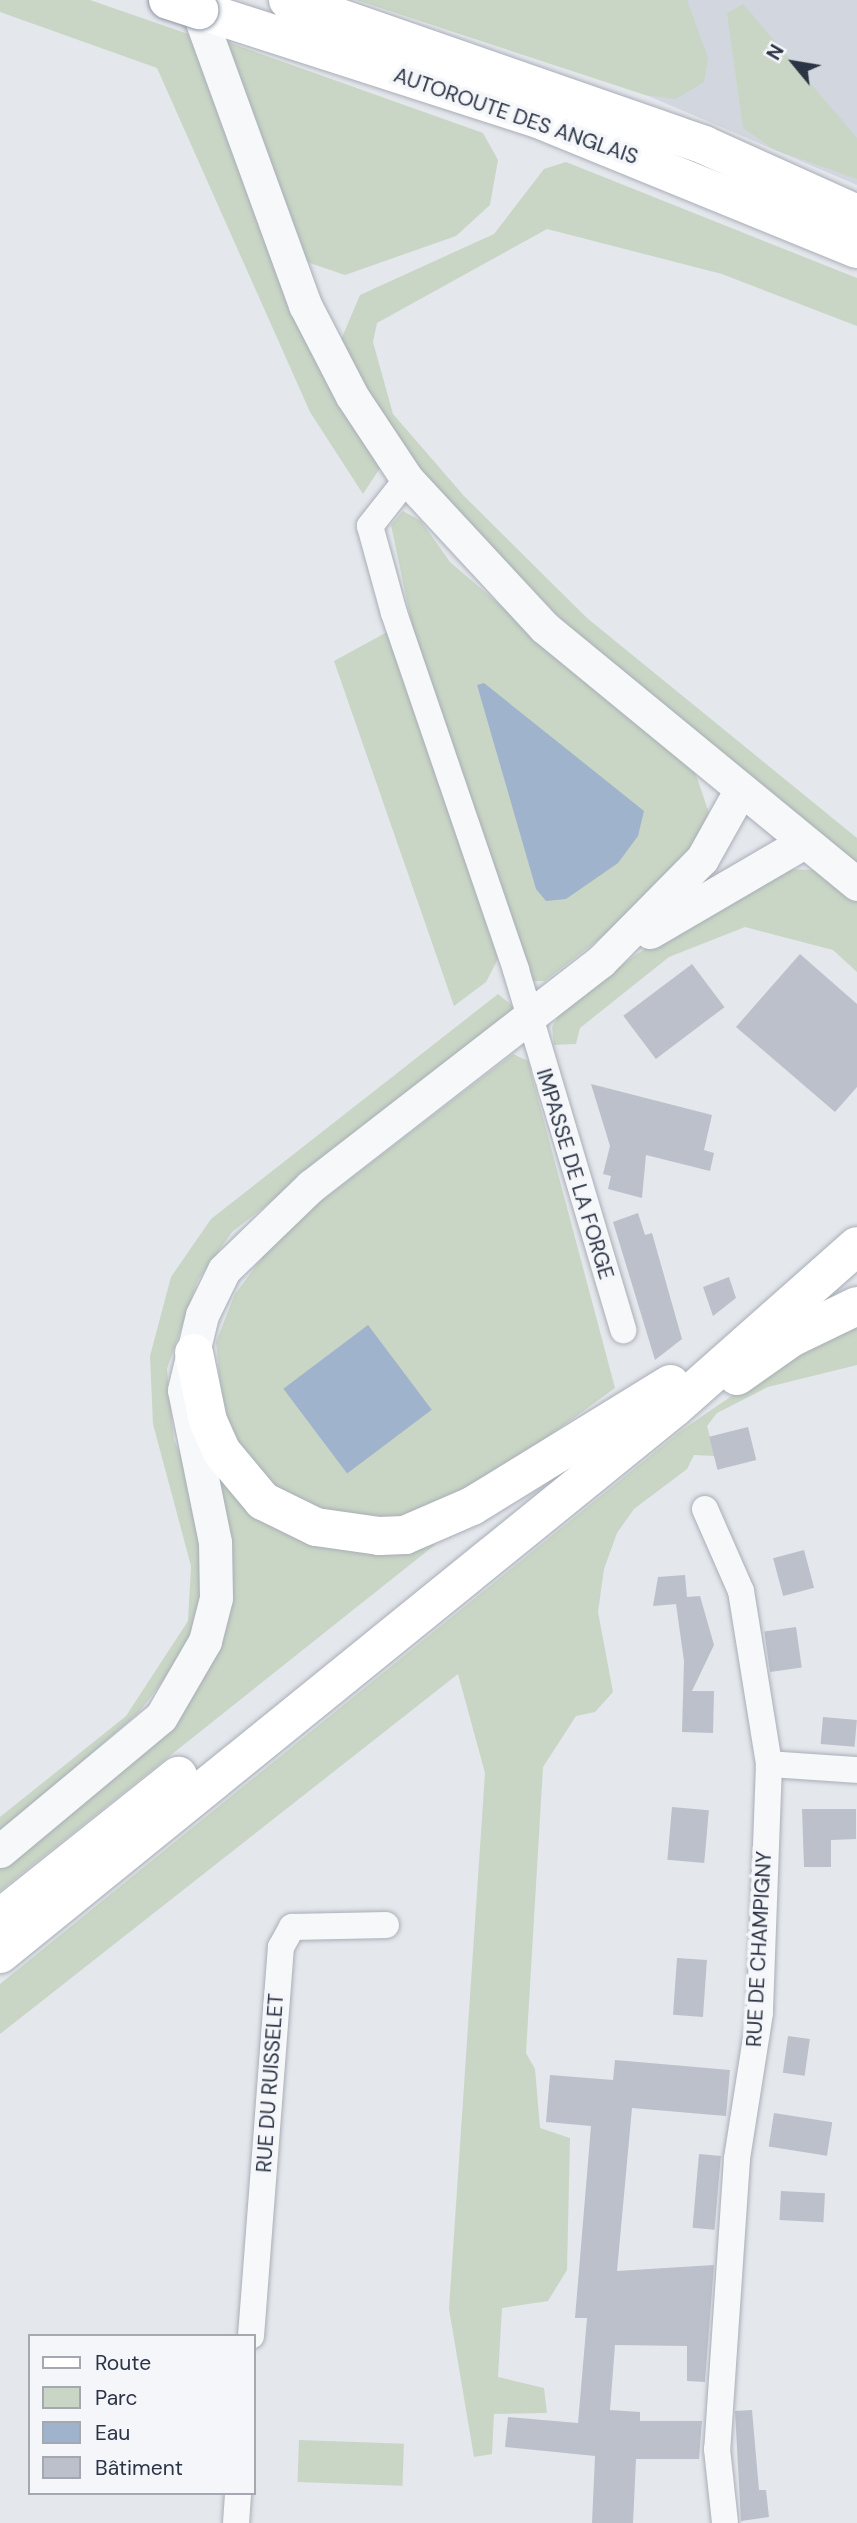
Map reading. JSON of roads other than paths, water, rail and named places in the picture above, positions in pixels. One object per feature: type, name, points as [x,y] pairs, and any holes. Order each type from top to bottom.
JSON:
[{"type":"main road","name":"AUTOROUTE DES ANGLAIS","points":[[168,0],[538,119],[857,249]]},
{"type":"main road","name":"AUTOROUTE DES ANGLAIS","points":[[288,0],[704,145],[857,214]]},
{"type":"main road","points":[[0,1954],[674,1408],[758,1328],[857,1246]]},
{"type":"main road","points":[[530,1525],[790,1338],[857,1306]]},
{"type":"main road","points":[[194,1353],[208,1421],[222,1452],[263,1501],[316,1527],[379,1536],[405,1535],[472,1506],[758,1328]]},
{"type":"main road","points":[[0,1918],[670,1384]]},
{"type":"street","points":[[194,0],[305,306],[352,396],[407,479],[544,627],[740,791],[857,884]]},
{"type":"street","name":"IMPASSE DE LA FORGE","points":[[407,479],[370,527],[527,1018],[623,1331]]},
{"type":"street","points":[[600,962],[702,859],[740,791]]},
{"type":"street","points":[[0,1851],[161,1717],[205,1641],[215,1598],[215,1542],[186,1415],[194,1353],[211,1292],[254,1234],[600,962],[804,842]]},
{"type":"street","name":"RUE DE CHAMPIGNY","points":[[705,1509],[741,1591],[769,1764],[760,2012],[737,2159],[717,2449],[725,2523]]},
{"type":"street","points":[[769,1764],[857,1770]]},
{"type":"street","name":"RUE DU RUISSELET","points":[[251,2334],[281,1947],[292,1927],[386,1925]]},
{"type":"street","points":[[236,2523],[239,2495]]},
{"type":"water","points":[[484,683],[644,811],[638,836],[618,863],[566,899],[546,901],[536,889],[477,685]]},
{"type":"water","points":[[368,1325],[432,1410],[347,1473],[283,1389]]}]
